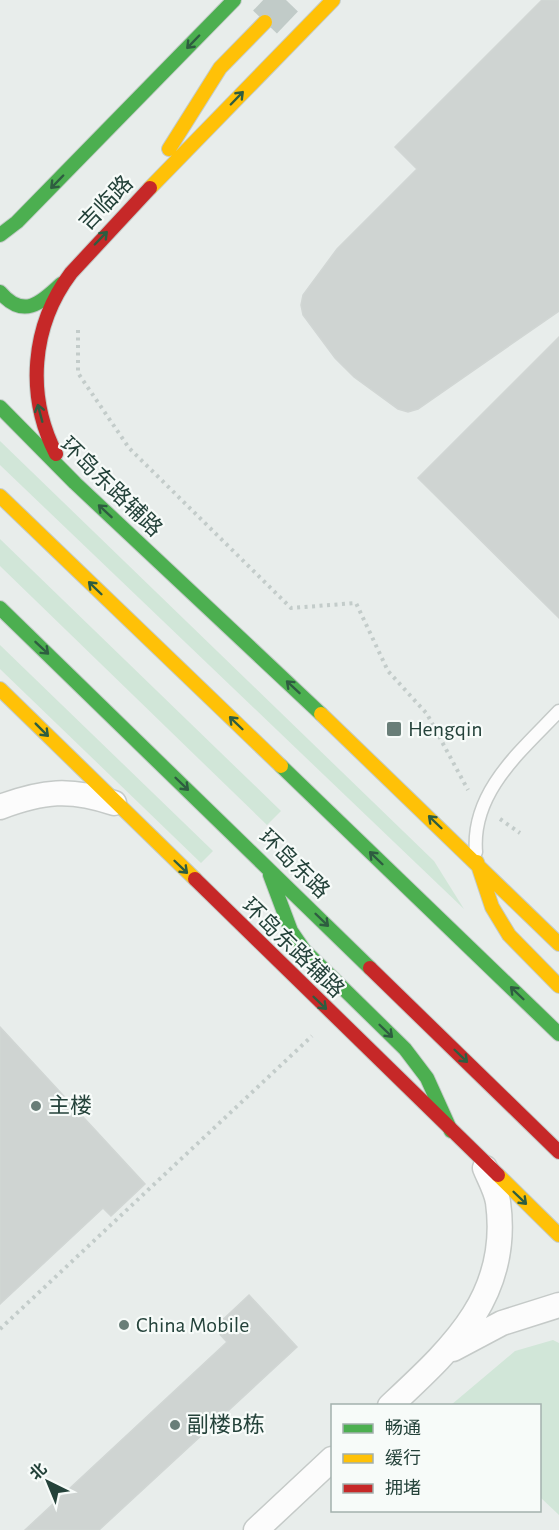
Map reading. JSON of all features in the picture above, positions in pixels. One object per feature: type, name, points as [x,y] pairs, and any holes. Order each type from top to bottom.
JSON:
[{"type":"main road","points":[[0,235],[17,222],[234,0]]},
{"type":"main road","name":"吉临路","points":[[75,483],[46,438],[35,396],[36,366],[42,329],[62,286],[119,219],[333,0]]},
{"type":"main road","points":[[119,219],[159,165],[220,68],[265,22]]},
{"type":"main road","points":[[0,251],[17,222]]},
{"type":"main road","points":[[0,292],[6,302],[24,308],[41,304],[69,276]]},
{"type":"main road","name":"环岛东路辅路","points":[[0,407],[75,483],[477,862],[559,944]]},
{"type":"main road","points":[[0,496],[559,1034]]},
{"type":"main road","name":"环岛东路","points":[[0,608],[559,1152]]},
{"type":"main road","name":"环岛东路辅路","points":[[0,689],[559,1235]]},
{"type":"main road","points":[[477,862],[492,907],[508,935],[559,986]]},
{"type":"main road","points":[[268,868],[291,931],[304,950],[405,1049],[428,1078],[451,1131]]},
{"type":"street","points":[[0,807],[25,797],[56,792],[85,794],[116,804]]},
{"type":"street","points":[[392,1404],[448,1351],[486,1298],[500,1245],[498,1200],[482,1161]]},
{"type":"street","points":[[448,1351],[502,1323],[559,1305]]},
{"type":"street","points":[[256,1530],[331,1461]]},
{"type":"lane","points":[[477,862],[474,836],[483,807],[504,768],[559,711]]},
{"type":"path","points":[[78,323],[78,373],[129,448],[291,608],[356,603],[388,671],[427,714],[464,785],[483,807],[520,833]]},
{"type":"path","points":[[0,1329],[301,1047],[332,1015]]},
{"type":"green space","points":[[0,441],[434,861],[464,909],[0,465]]},
{"type":"green space","points":[[0,539],[281,811],[267,825],[0,566]]},
{"type":"green space","points":[[0,645],[213,851],[201,863],[0,669]]},
{"type":"green space","points":[[553,1340],[559,1343],[559,1515],[541,1498],[541,1404],[452,1404],[515,1351]]},
{"type":"building","points":[[542,0],[559,0],[559,311],[418,409],[408,412],[398,409],[354,377],[335,358],[303,315],[301,305],[303,295],[337,249],[417,169],[395,147]]},
{"type":"building","points":[[559,337],[559,618],[418,478]]},
{"type":"building","name":"主楼","points":[[0,1027],[145,1184],[111,1216],[103,1208],[0,1304]]},
{"type":"building","name":"副楼B栋","points":[[249,1295],[297,1347],[99,1530],[25,1530],[227,1342],[214,1328]]},
{"type":"tunnel","points":[[265,22],[286,0]]},
{"type":"traffic: fast","points":[[0,235],[17,222],[234,0]]},
{"type":"traffic: fast","points":[[0,292],[8,300],[24,307],[39,302],[61,284]]},
{"type":"traffic: fast","points":[[0,407],[75,483],[321,714]]},
{"type":"traffic: fast","points":[[0,608],[370,968]]},
{"type":"traffic: fast","points":[[281,766],[559,1034]]},
{"type":"traffic: fast","points":[[270,875],[291,931],[304,950],[405,1049],[427,1078],[451,1131]]},
{"type":"traffic: slow","points":[[150,188],[333,0]]},
{"type":"traffic: slow","points":[[169,149],[220,68],[265,22]]},
{"type":"traffic: slow","points":[[0,496],[281,766]]},
{"type":"traffic: slow","points":[[0,689],[195,879]]},
{"type":"traffic: slow","points":[[321,714],[559,944]]},
{"type":"traffic: slow","points":[[477,862],[492,907],[509,935],[559,986]]},
{"type":"traffic: slow","points":[[498,1175],[559,1235]]},
{"type":"traffic: jam","points":[[56,454],[46,432],[37,385],[37,362],[48,315],[71,273],[150,188]]},
{"type":"traffic: jam","points":[[195,879],[498,1175]]},
{"type":"traffic: jam","points":[[370,968],[559,1152]]},
{"type":"place","name":"Hengqin","points":[[394,729]]},
{"type":"place","name":"主楼","points":[[36,1106]]},
{"type":"place","name":"China Mobile","points":[[124,1325]]},
{"type":"place","name":"副楼B栋","points":[[175,1425]]}]
